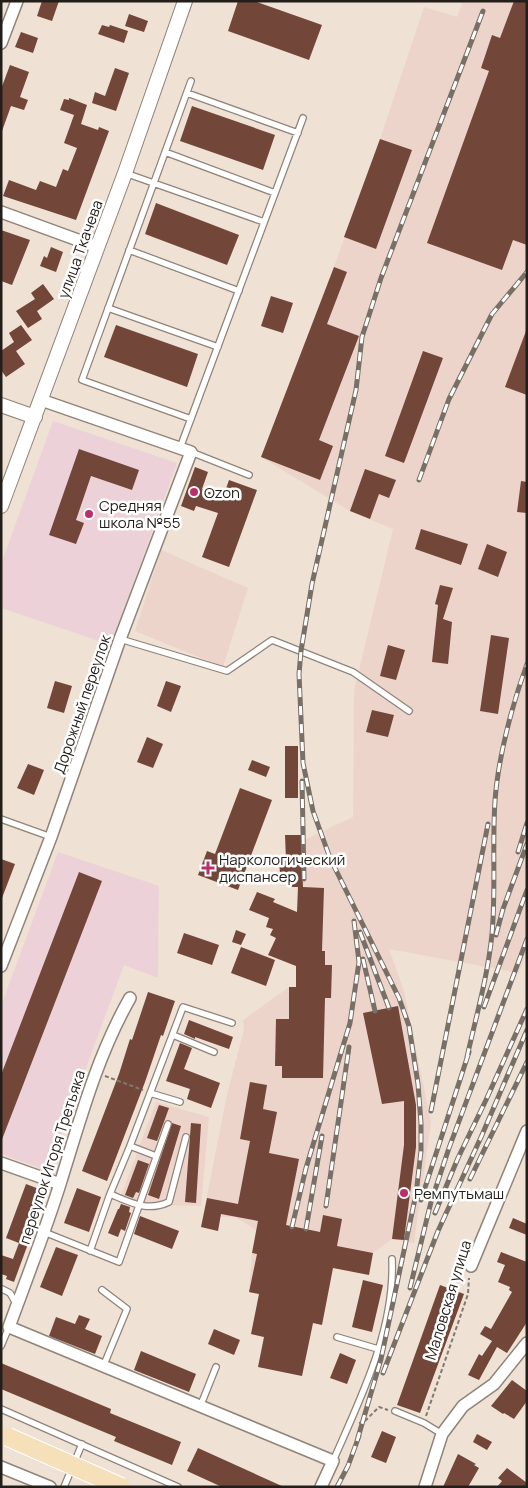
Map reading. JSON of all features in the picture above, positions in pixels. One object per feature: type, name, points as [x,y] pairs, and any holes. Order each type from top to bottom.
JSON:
[{"type":"main road","points":[[8,1437],[121,1487]]},
{"type":"street","points":[[1,43],[17,1]]},
{"type":"street","name":"улица Ткачева","points":[[1,506],[125,172],[185,1]]},
{"type":"street","points":[[1,212],[97,247]]},
{"type":"street","points":[[41,400],[185,450]]},
{"type":"street","points":[[1,405],[35,417]]},
{"type":"street","name":"Дорожный переулок","points":[[1,966],[52,837],[185,450]]},
{"type":"street","name":"переулок Игоря Третьяка","points":[[9,1327],[44,1232],[96,1072],[115,1024],[130,998]]},
{"type":"street","name":"Маловская улица","points":[[470,1266],[527,1131]]},
{"type":"street","points":[[1,1162],[60,1184]]},
{"type":"street","points":[[9,1327],[333,1461],[321,1487]]},
{"type":"street","points":[[425,1487],[442,1434],[463,1406],[494,1384],[527,1343]]},
{"type":"street","points":[[1,1467],[50,1487]]},
{"type":"lane","points":[[191,81],[82,380],[191,420]]},
{"type":"lane","points":[[187,93],[298,133]]},
{"type":"lane","points":[[249,474],[185,450],[191,420],[303,118]]},
{"type":"lane","points":[[165,152],[275,193]]},
{"type":"lane","points":[[125,172],[264,222]]},
{"type":"lane","points":[[129,250],[239,291]]},
{"type":"lane","points":[[108,308],[218,346]]},
{"type":"lane","points":[[120,639],[228,671],[272,640],[353,672],[409,711]]},
{"type":"lane","points":[[1,819],[52,837]]},
{"type":"lane","points":[[90,1251],[110,1194],[183,1007],[232,1023]]},
{"type":"lane","points":[[172,1035],[214,1052]]},
{"type":"lane","points":[[150,1093],[180,1102]]},
{"type":"lane","points":[[44,1232],[119,1262],[168,1124]]},
{"type":"lane","points":[[110,1194],[139,1205],[158,1207],[169,1202],[186,1137]]},
{"type":"lane","points":[[130,1146],[156,1156]]},
{"type":"lane","points":[[333,1461],[367,1382],[386,1323],[393,1280],[392,1259]]},
{"type":"lane","points":[[2,1289],[10,1293],[17,1305]]},
{"type":"lane","points":[[102,1290],[127,1310],[103,1367]]},
{"type":"lane","points":[[1,1346],[9,1327]]},
{"type":"lane","points":[[337,1337],[378,1349]]},
{"type":"lane","points":[[200,1406],[216,1367]]},
{"type":"lane","points":[[1,1408],[178,1487]]},
{"type":"lane","points":[[395,1411],[424,1423],[442,1434]]},
{"type":"lane","points":[[64,1487],[82,1444]]},
{"type":"path","points":[[96,1072],[150,1093]]},
{"type":"path","name":"Маловская улица","points":[[424,1423],[468,1294],[470,1266]]},
{"type":"path","points":[[349,1424],[364,1422],[378,1407],[395,1411]]},
{"type":"shaded area","points":[[463,1],[527,1],[527,950],[519,973],[389,949],[404,991],[431,1122],[414,1243],[392,1239],[373,1253],[333,1268],[313,1323],[302,1376],[258,1367],[264,1337],[251,1334],[260,1295],[249,1292],[256,1230],[235,1217],[220,1217],[218,1231],[201,1227],[227,1094],[244,1030],[243,1020],[289,987],[296,987],[298,887],[302,886],[302,841],[353,817],[354,691],[393,529],[350,511],[261,457],[334,267],[380,139],[424,7],[457,17]]},
{"type":"shaded area","name":"Средняя школа №55","points":[[53,421],[177,463],[111,645],[1,608],[1,564]]},
{"type":"shaded area","points":[[161,550],[248,588],[223,667],[135,631]]},
{"type":"shaded area","points":[[58,852],[159,886],[158,978],[124,965],[48,1171],[1,1154],[1,1006]]},
{"type":"shaded area","points":[[156,1102],[209,1117],[201,1206],[118,1204]]},
{"type":"building","points":[[42,1],[59,1],[52,21],[37,16]]},
{"type":"building","points":[[238,1],[254,1],[322,25],[309,60],[228,31]]},
{"type":"building","points":[[514,1],[527,1],[527,245],[513,240],[502,270],[427,243],[489,71],[481,68],[492,35],[500,38]]},
{"type":"building","points":[[129,14],[148,21],[144,32],[125,26]]},
{"type":"building","points":[[102,25],[109,27],[110,25],[128,31],[124,43],[98,34]]},
{"type":"building","points":[[21,32],[38,38],[33,53],[15,47]]},
{"type":"building","points":[[10,65],[29,72],[20,97],[28,100],[24,110],[11,106],[2,131],[1,89]]},
{"type":"building","points":[[115,68],[129,73],[116,111],[92,103],[95,92],[105,96]]},
{"type":"building","points":[[69,98],[87,105],[81,124],[98,130],[99,127],[109,131],[76,220],[3,196],[9,180],[36,190],[40,181],[56,187],[63,169],[68,171],[77,148],[64,143],[74,115],[60,110],[64,99],[69,100]]},
{"type":"building","points":[[192,106],[275,135],[263,170],[180,141]]},
{"type":"building","points":[[380,139],[412,150],[376,249],[344,237]]},
{"type":"building","points":[[156,203],[239,235],[227,265],[145,234]]},
{"type":"building","points":[[1,230],[30,240],[12,285],[1,281]]},
{"type":"building","points":[[51,247],[63,252],[56,272],[40,266],[44,256],[47,258]]},
{"type":"building","points":[[334,267],[347,272],[327,324],[359,336],[319,440],[333,446],[320,480],[261,457]]},
{"type":"building","points":[[43,284],[54,299],[37,311],[42,319],[28,328],[16,311],[35,299],[31,293]]},
{"type":"building","points":[[271,296],[293,303],[283,333],[261,326]]},
{"type":"building","points":[[21,325],[32,340],[16,351],[25,364],[6,377],[1,370],[1,351],[14,342],[9,333]]},
{"type":"building","points":[[116,325],[198,354],[187,387],[104,357]]},
{"type":"building","points":[[527,331],[527,395],[505,387]]},
{"type":"building","points":[[423,351],[443,358],[404,463],[385,456]]},
{"type":"building","points":[[79,449],[139,470],[132,490],[91,476],[76,520],[84,523],[76,544],[49,535]]},
{"type":"building","points":[[195,467],[208,472],[202,489],[223,497],[229,480],[257,490],[229,567],[202,557],[218,513],[196,506],[194,511],[181,506]]},
{"type":"building","points":[[365,469],[396,480],[389,498],[379,494],[370,519],[350,511]]},
{"type":"building","points":[[521,481],[527,482],[527,513],[517,512]]},
{"type":"building","points":[[421,529],[468,544],[461,565],[415,549]]},
{"type":"building","points":[[487,544],[507,552],[498,577],[478,569]]},
{"type":"building","points":[[440,585],[453,588],[443,619],[452,622],[448,664],[432,662],[438,605],[435,604]]},
{"type":"building","points":[[491,635],[509,638],[498,714],[480,711]]},
{"type":"building","points":[[388,645],[405,650],[396,680],[380,676]]},
{"type":"building","points":[[55,681],[72,686],[64,713],[47,708]]},
{"type":"building","points":[[166,681],[181,686],[171,712],[157,706]]},
{"type":"building","points":[[372,710],[394,715],[388,737],[366,732]]},
{"type":"building","points":[[147,737],[163,744],[153,768],[137,762]]},
{"type":"building","points":[[285,746],[298,746],[298,798],[285,798]]},
{"type":"building","points":[[252,760],[270,767],[266,777],[248,770]]},
{"type":"building","points":[[28,764],[44,770],[34,795],[17,788]]},
{"type":"building","points":[[240,788],[272,800],[238,890],[198,875],[207,851],[215,854]]},
{"type":"building","points":[[285,835],[301,835],[303,887],[324,888],[322,951],[325,951],[325,965],[332,965],[331,998],[325,998],[323,1078],[282,1078],[282,1066],[275,1066],[276,1019],[289,1019],[289,987],[296,987],[296,966],[268,955],[276,938],[270,935],[273,929],[266,927],[269,918],[249,910],[257,892],[275,899],[273,902],[297,912],[298,887],[287,887],[286,873],[280,873],[279,860],[286,860]]},
{"type":"building","points":[[1,859],[15,864],[2,898],[1,898]]},
{"type":"building","points":[[79,872],[102,881],[1,1142],[1,1075]]},
{"type":"building","points":[[236,930],[246,934],[241,945],[232,942]]},
{"type":"building","points":[[184,933],[219,945],[212,965],[177,953]]},
{"type":"building","points":[[241,947],[275,960],[266,986],[231,973]]},
{"type":"building","points":[[148,992],[175,1001],[107,1181],[82,1171],[119,1074],[130,1039],[132,1040]]},
{"type":"building","points":[[398,1006],[416,1105],[416,1147],[404,1240],[392,1239],[404,1145],[404,1101],[382,1104],[363,1013]]},
{"type":"building","points":[[189,1020],[233,1037],[229,1049],[184,1034]]},
{"type":"building","points":[[180,1043],[192,1048],[184,1069],[220,1083],[211,1108],[187,1099],[190,1089],[166,1081]]},
{"type":"building","points":[[250,1082],[267,1085],[263,1109],[277,1112],[269,1153],[299,1159],[286,1225],[320,1232],[323,1215],[342,1219],[337,1246],[373,1253],[369,1275],[333,1268],[322,1325],[313,1323],[302,1376],[258,1367],[264,1337],[251,1334],[259,1294],[249,1292],[257,1254],[252,1253],[258,1221],[221,1214],[218,1231],[201,1227],[207,1198],[238,1204],[250,1141],[240,1139]]},
{"type":"building","points":[[159,1105],[169,1108],[157,1141],[147,1138]]},
{"type":"building","points":[[172,1123],[181,1126],[159,1199],[148,1195]]},
{"type":"building","points":[[191,1123],[201,1124],[196,1203],[185,1202]]},
{"type":"building","points":[[138,1160],[149,1164],[139,1193],[136,1192],[133,1198],[125,1195]]},
{"type":"building","points":[[26,1184],[47,1192],[14,1282],[6,1279],[7,1276],[1,1274],[1,1255],[13,1259],[19,1243],[6,1238]]},
{"type":"building","points":[[77,1188],[101,1197],[89,1232],[64,1223]]},
{"type":"building","points":[[121,1204],[130,1207],[129,1212],[131,1213],[125,1231],[121,1229],[118,1237],[108,1233]]},
{"type":"building","points":[[140,1216],[179,1231],[172,1249],[134,1234]]},
{"type":"building","points":[[513,1218],[527,1224],[527,1235],[509,1228]]},
{"type":"building","points":[[56,1247],[78,1255],[62,1296],[40,1287]]},
{"type":"building","points":[[501,1252],[527,1262],[527,1322],[507,1353],[497,1347],[479,1380],[468,1375],[479,1354],[482,1356],[492,1341],[480,1334],[485,1326],[491,1329],[512,1292],[509,1290],[510,1287],[498,1282],[505,1265],[497,1262]]},
{"type":"building","points":[[363,1280],[383,1285],[372,1332],[352,1327]]},
{"type":"building","points":[[440,1285],[464,1294],[420,1413],[397,1405]]},
{"type":"building","points":[[79,1315],[90,1319],[85,1329],[102,1336],[95,1354],[49,1336],[56,1317],[75,1324]]},
{"type":"building","points":[[214,1329],[240,1340],[234,1355],[208,1344]]},
{"type":"building","points":[[141,1351],[196,1374],[189,1392],[134,1370]]},
{"type":"building","points":[[340,1353],[356,1360],[347,1384],[330,1378]]},
{"type":"building","points":[[1,1363],[111,1409],[110,1413],[181,1442],[172,1465],[114,1441],[116,1437],[1,1389]]},
{"type":"building","points":[[512,1380],[527,1391],[527,1401],[514,1419],[491,1406]]},
{"type":"building","points":[[382,1431],[396,1437],[386,1463],[371,1457]]},
{"type":"building","points":[[477,1434],[492,1442],[487,1450],[473,1442]]},
{"type":"building","points":[[198,1448],[284,1487],[222,1487],[187,1471]]},
{"type":"building","points":[[458,1454],[476,1464],[474,1465],[479,1468],[468,1487],[443,1487]]},
{"type":"building","points":[[507,1468],[527,1483],[527,1487],[497,1487],[502,1481],[498,1478]]},
{"type":"railway","points":[[357,1441],[381,1359],[416,1194],[421,1151],[421,1123],[418,1084],[409,1026],[399,998],[330,858],[313,811],[303,763],[299,674],[301,651],[312,584],[356,390],[362,337],[381,278],[483,11]]},
{"type":"railway","points":[[419,480],[449,399],[492,314],[527,272]]},
{"type":"railway","points":[[467,1057],[485,980],[492,934],[494,818],[499,767],[511,714],[527,664]]},
{"type":"railway","points":[[302,781],[304,879]]},
{"type":"railway","points":[[518,852],[527,823]]},
{"type":"railway","points":[[431,1111],[488,824]]},
{"type":"railway","points":[[496,935],[503,909],[527,844]]},
{"type":"railway","points":[[484,1007],[527,890]]},
{"type":"railway","points":[[292,1227],[306,1168],[350,1023],[359,962],[354,921]]},
{"type":"railway","points":[[360,932],[389,1008]]},
{"type":"railway","points":[[410,1288],[431,1202],[449,1148],[527,939]]},
{"type":"railway","points":[[363,959],[375,1011]]},
{"type":"railway","points":[[435,1213],[458,1158],[527,1009]]},
{"type":"railway","points":[[383,1373],[438,1231],[527,1030]]},
{"type":"railway","points":[[326,1206],[349,1047]]},
{"type":"railway","points":[[421,1200],[469,1052]]},
{"type":"railway","points":[[470,1179],[527,1062]]},
{"type":"railway","points":[[306,1229],[322,1136]]},
{"type":"railway","points":[[337,1487],[348,1466],[359,1436]]},
{"type":"place","name":"Ozon","points":[[194,492]]},
{"type":"place","name":"Средняя школа №55","points":[[89,514]]},
{"type":"place","name":"Наркологический диспансер","points":[[208,868]]},
{"type":"place","name":"Ремпутьмаш","points":[[404,1193]]}]
